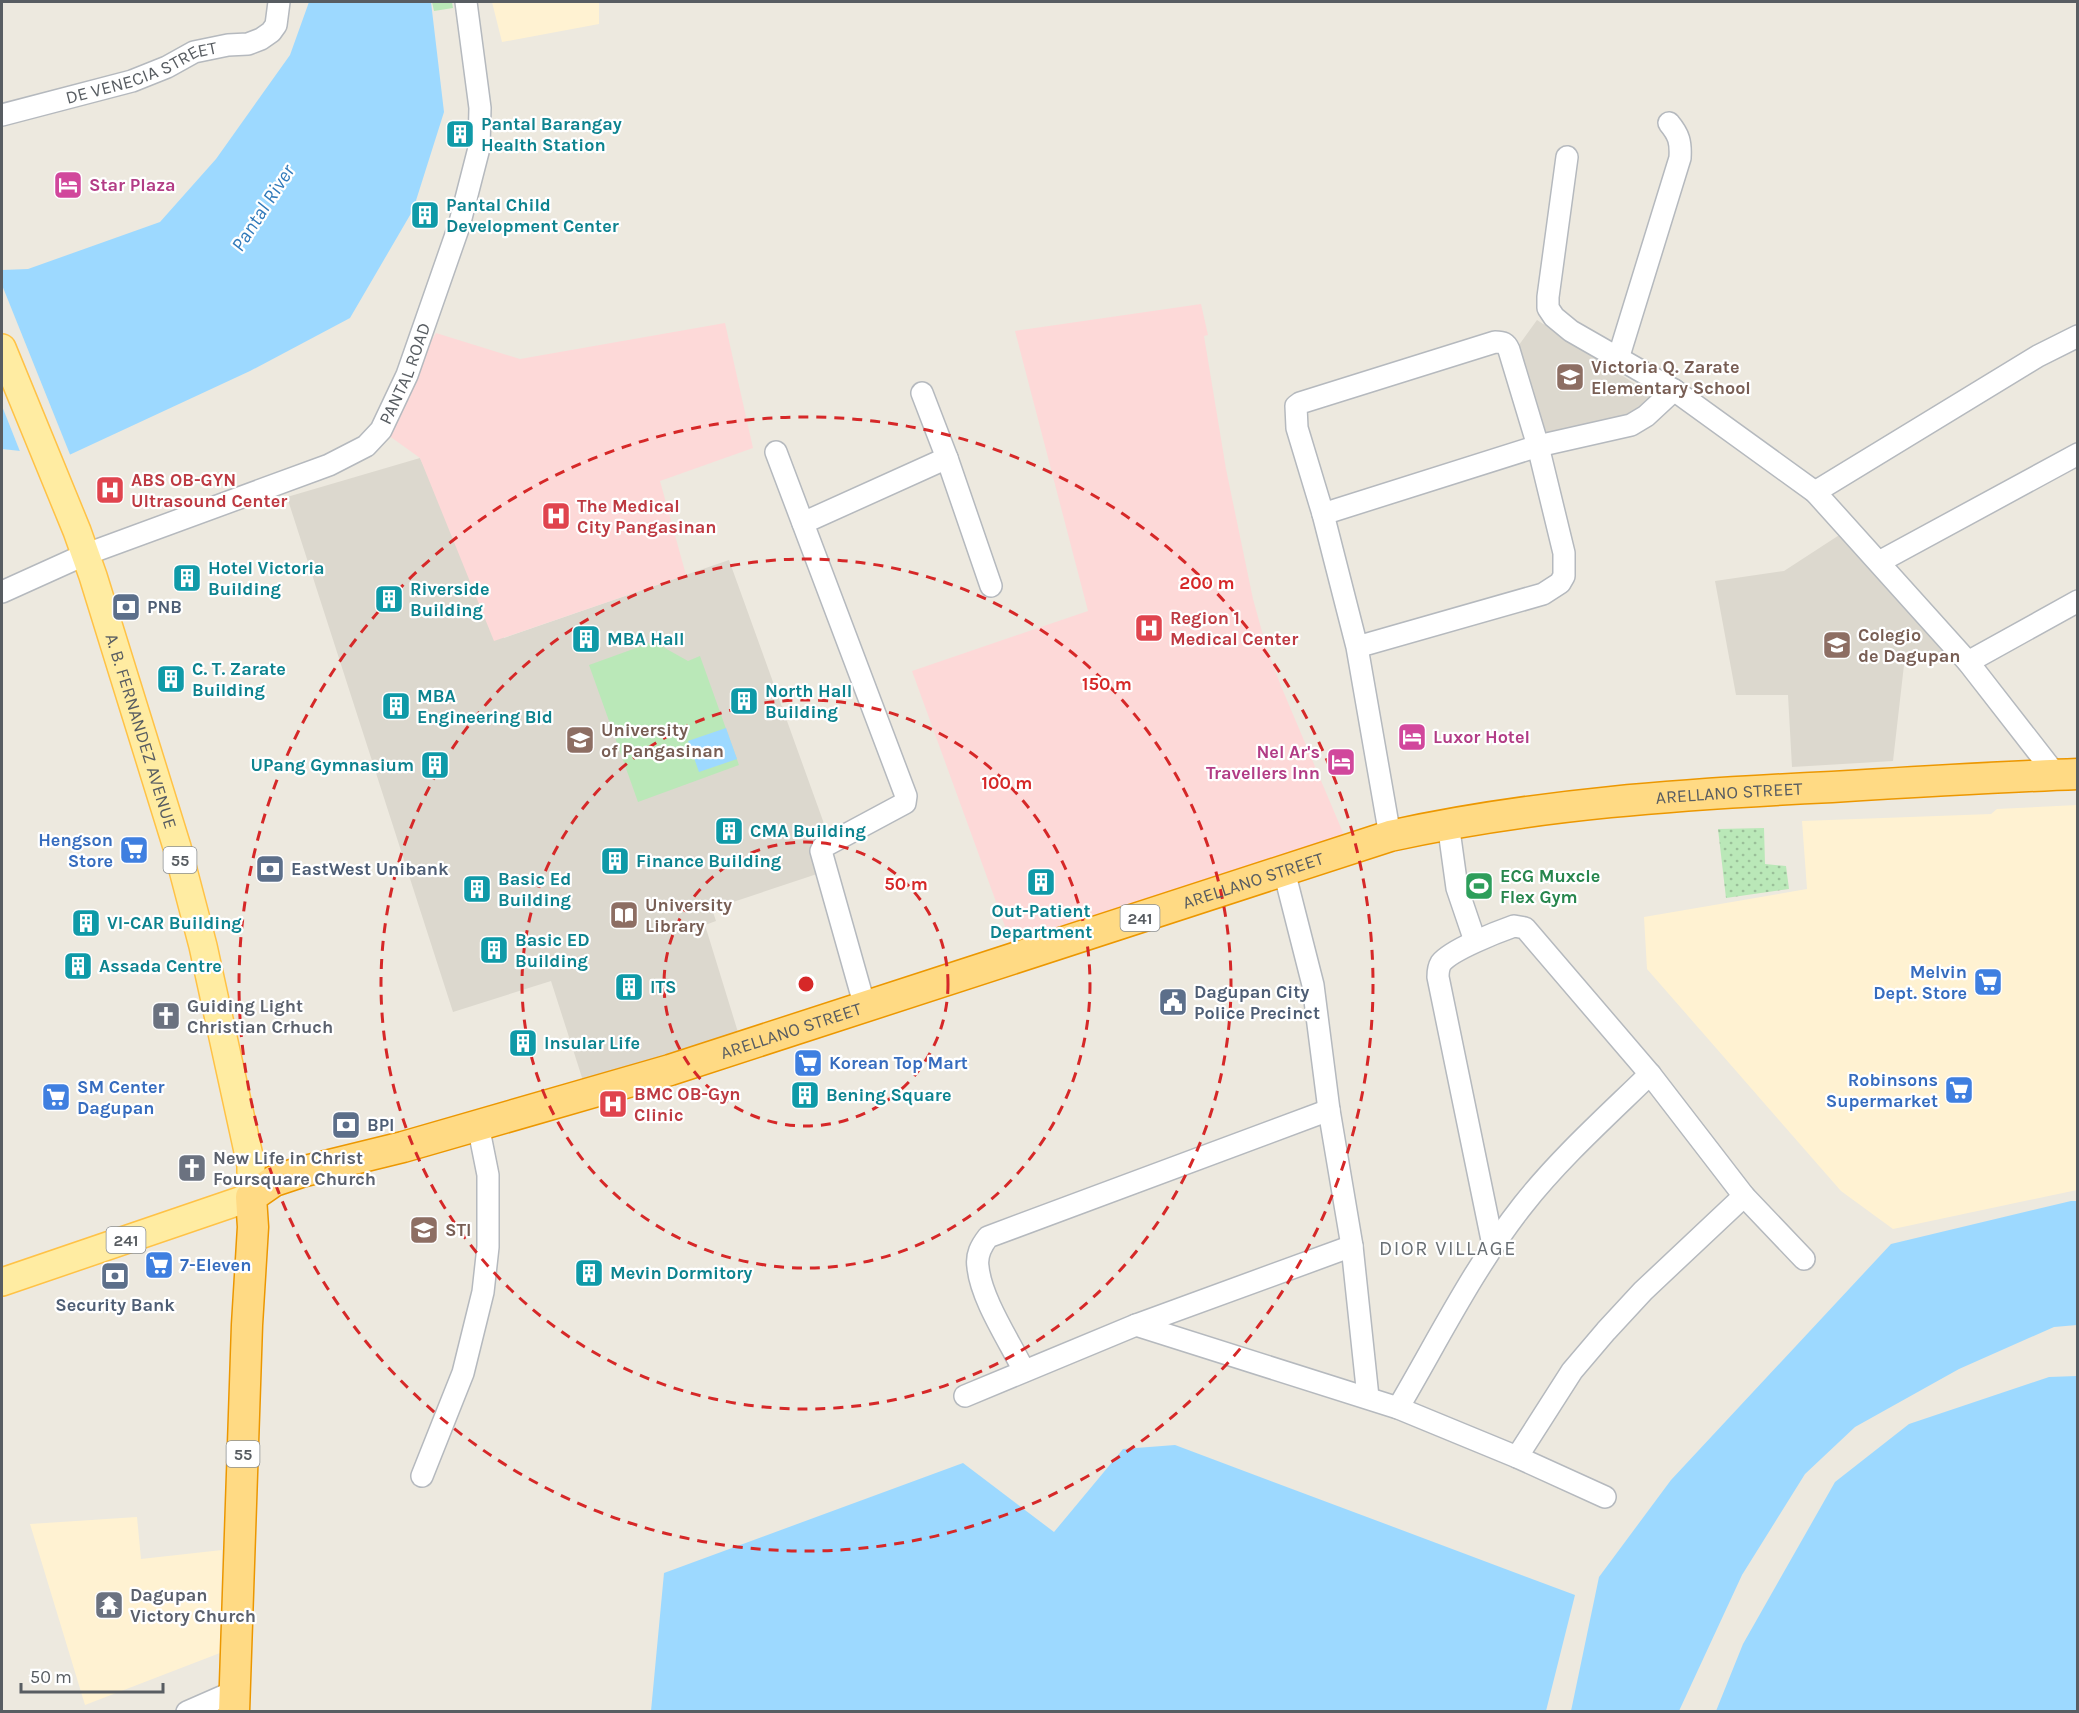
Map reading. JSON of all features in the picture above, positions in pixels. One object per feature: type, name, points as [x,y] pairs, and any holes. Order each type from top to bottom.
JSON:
[{"type":"highway","name":"ARELLANO STREET","points":[[251,1197],[274,1181],[301,1172],[403,1148],[670,1070],[1390,836],[1448,823],[1584,804],[1681,796],[2067,774]]},
{"type":"highway","name":"55","points":[[234,1701],[253,1227],[251,1197]]},
{"type":"main road","name":"A. B. FERNANDEZ AVENUE","points":[[2,348],[93,576],[173,835],[203,946],[251,1165],[251,1197]]},
{"type":"main road","name":"241","points":[[2,1281],[251,1197]]},
{"type":"street","name":"DE VENECIA STREET","points":[[2,115],[132,81],[167,67],[194,52],[228,45],[248,44],[261,39],[276,25],[279,2]]},
{"type":"street","name":"PANTAL ROAD","points":[[2,592],[80,543],[329,465],[366,446],[381,429],[407,375],[455,236],[471,184],[479,147],[480,108],[466,2]]},
{"type":"street","points":[[1618,359],[1680,158],[1681,143],[1678,134],[1669,123]]},
{"type":"street","points":[[1567,157],[1548,297],[1548,308],[1554,317],[1571,331],[1674,390],[1815,492],[2067,774]]},
{"type":"street","points":[[1815,492],[2038,356],[2078,336]]},
{"type":"street","points":[[1357,647],[1534,597],[1551,590],[1560,583],[1564,576],[1564,553],[1538,446],[1509,350],[1502,342],[1495,342],[1296,406],[1297,428],[1323,514],[1357,647],[1390,836]]},
{"type":"street","points":[[1323,514],[1538,446],[1631,424],[1646,416],[1674,390]]},
{"type":"street","points":[[922,393],[991,586]]},
{"type":"street","points":[[776,452],[906,796],[905,802],[823,847],[821,851],[865,1007]]},
{"type":"street","points":[[1879,562],[2078,453]]},
{"type":"street","points":[[802,523],[947,458]]},
{"type":"street","points":[[1968,662],[2078,601]]},
{"type":"street","points":[[1448,823],[1457,888],[1475,941]]},
{"type":"street","points":[[1284,871],[1312,985],[1329,1110],[1352,1246],[1368,1397]]},
{"type":"street","points":[[1493,1245],[1438,977],[1443,961],[1475,941],[1514,926],[1525,928],[1650,1074],[1744,1196],[1804,1259]]},
{"type":"street","points":[[1398,1408],[1493,1245],[1524,1204],[1562,1161],[1650,1074]]},
{"type":"street","points":[[1024,1371],[986,1296],[978,1268],[981,1246],[988,1237],[1329,1110]]},
{"type":"street","points":[[422,1476],[463,1373],[483,1293],[488,1247],[488,1175],[478,1125]]},
{"type":"street","points":[[1517,1457],[1572,1371],[1606,1331],[1643,1291],[1744,1196]]},
{"type":"street","points":[[965,1396],[1136,1325],[1352,1246]]},
{"type":"street","points":[[1136,1325],[1398,1408],[1517,1457],[1605,1497]]},
{"type":"street","points":[[187,1712],[234,1701]]},
{"type":"shaded area","points":[[492,2],[599,2],[599,24],[502,42]]},
{"type":"shaded area","name":"Region 1 Medical Center","points":[[1201,304],[1208,335],[1204,336],[1226,469],[1253,599],[1266,646],[1281,686],[1344,835],[1219,878],[1011,943],[912,671],[1088,611],[1015,331]]},
{"type":"shaded area","name":"Victoria Q. Zarate Elementary School","points":[[1537,320],[1655,397],[1628,433],[1539,449],[1511,356]]},
{"type":"shaded area","name":"The Medical City Pangasinan","points":[[725,323],[753,448],[660,481],[686,575],[494,641],[420,458],[381,430],[436,333],[520,359]]},
{"type":"shaded area","name":"University of Pangasinan","points":[[420,458],[504,638],[729,560],[831,843],[820,873],[712,909],[716,921],[705,925],[741,1042],[586,1090],[551,981],[453,1012],[287,497]]},
{"type":"shaded area","name":"Colegio de Dagupan","points":[[1847,530],[1952,651],[1904,665],[1893,761],[1792,767],[1788,695],[1736,695],[1715,581],[1784,571]]},
{"type":"shaded area","points":[[2077,805],[2077,1190],[1893,1229],[1841,1191],[1647,969],[1644,917],[1807,889],[1802,821],[1991,814],[1997,809]]},
{"type":"shaded area","points":[[137,1517],[141,1559],[222,1550],[220,1653],[85,1705],[30,1524]]},
{"type":"green space","points":[[432,2],[452,2],[453,8],[434,11]]},
{"type":"green space","points":[[661,639],[663,647],[688,661],[700,656],[739,765],[638,802],[589,665]]},
{"type":"green space","points":[[1764,828],[1765,864],[1786,866],[1789,889],[1726,898],[1718,829]]},
{"type":"water","name":"Pantal River","points":[[309,2],[431,2],[444,112],[413,210],[350,318],[250,371],[67,456],[2,449],[2,270],[28,269],[160,222],[216,159],[290,55]]},
{"type":"water","points":[[726,728],[737,759],[699,772],[688,741]]},
{"type":"water","points":[[2077,1201],[2077,1325],[2054,1327],[1959,1369],[1855,1427],[1805,1474],[1742,1575],[1679,1711],[1571,1711],[1599,1577],[1671,1480],[1891,1244]]},
{"type":"water","points":[[2077,1376],[2077,1711],[1716,1711],[1743,1644],[1835,1482],[1909,1424],[2049,1377]]},
{"type":"water","points":[[1175,1445],[1575,1595],[1546,1711],[651,1711],[664,1573],[963,1463],[1054,1532],[1123,1449]]},
{"type":"pier","points":[[2,285],[71,457],[67,459],[21,454],[2,406]]},
{"type":"place","name":"Pantal Barangay Health Station","points":[[460,134]]},
{"type":"place","name":"Star Plaza","points":[[68,185]]},
{"type":"place","name":"Pantal Child Development Center","points":[[425,215]]},
{"type":"place","name":"Victoria Q. Zarate Elementary School","points":[[1570,377]]},
{"type":"place","name":"ABS OB-GYN Ultrasound Center","points":[[110,490]]},
{"type":"place","name":"The Medical City Pangasinan","points":[[556,516]]},
{"type":"place","name":"Hotel Victoria Building","points":[[187,578]]},
{"type":"place","name":"Riverside Building","points":[[389,599]]},
{"type":"place","name":"PNB","points":[[126,607]]},
{"type":"place","name":"Region 1 Medical Center","points":[[1149,628]]},
{"type":"place","name":"MBA Hall","points":[[586,639]]},
{"type":"place","name":"Colegio de Dagupan","points":[[1837,645]]},
{"type":"place","name":"C. T. Zarate Building","points":[[171,679]]},
{"type":"place","name":"North Hall Building","points":[[744,701]]},
{"type":"place","name":"MBA Engineering Bld","points":[[396,706]]},
{"type":"place","name":"Luxor Hotel","points":[[1412,737]]},
{"type":"place","name":"University of Pangasinan","points":[[580,740]]},
{"type":"place","name":"Nel Ar's Travellers Inn","points":[[1341,762]]},
{"type":"place","name":"UPang Gymnasium","points":[[435,765]]},
{"type":"place","name":"CMA Building","points":[[729,831]]},
{"type":"place","name":"Hengson Store","points":[[134,850]]},
{"type":"place","name":"Finance Building","points":[[615,861]]},
{"type":"place","name":"EastWest Unibank","points":[[270,869]]},
{"type":"place","name":"Out-Patient Department","points":[[1041,882]]},
{"type":"place","name":"ECG Muxcle Flex Gym","points":[[1479,886]]},
{"type":"place","name":"Basic Ed Building","points":[[477,889]]},
{"type":"place","name":"University Library","points":[[624,915]]},
{"type":"place","name":"VI-CAR Building","points":[[86,923]]},
{"type":"place","name":"Basic ED Building","points":[[494,950]]},
{"type":"place","name":"Assada Centre","points":[[78,966]]},
{"type":"place","name":"Melvin Dept. Store","points":[[1988,982]]},
{"type":"place","name":"ITS","points":[[629,987]]},
{"type":"place","name":"Dagupan City Police Precinct","points":[[1173,1002]]},
{"type":"place","name":"Guiding Light Christian Crhuch","points":[[166,1016]]},
{"type":"place","name":"Insular Life","points":[[523,1043]]},
{"type":"place","name":"Korean Top Mart","points":[[808,1063]]},
{"type":"place","name":"Robinsons Supermarket","points":[[1959,1090]]},
{"type":"place","name":"Bening Square","points":[[805,1095]]},
{"type":"place","name":"SM Center Dagupan","points":[[56,1097]]},
{"type":"place","name":"BMC OB-Gyn Clinic","points":[[613,1104]]},
{"type":"place","name":"BPI","points":[[346,1125]]},
{"type":"place","name":"New Life in Christ Foursquare Church","points":[[192,1168]]},
{"type":"place","name":"STI","points":[[424,1230]]},
{"type":"place","name":"7-Eleven","points":[[159,1265]]},
{"type":"place","name":"Mevin Dormitory","points":[[589,1273]]},
{"type":"place","name":"Security Bank","points":[[115,1276]]},
{"type":"place","name":"Dagupan Victory Church","points":[[109,1605]]},
{"type":"district","name":"DIOR VILLAGE","points":[[1448,1248]]}]
